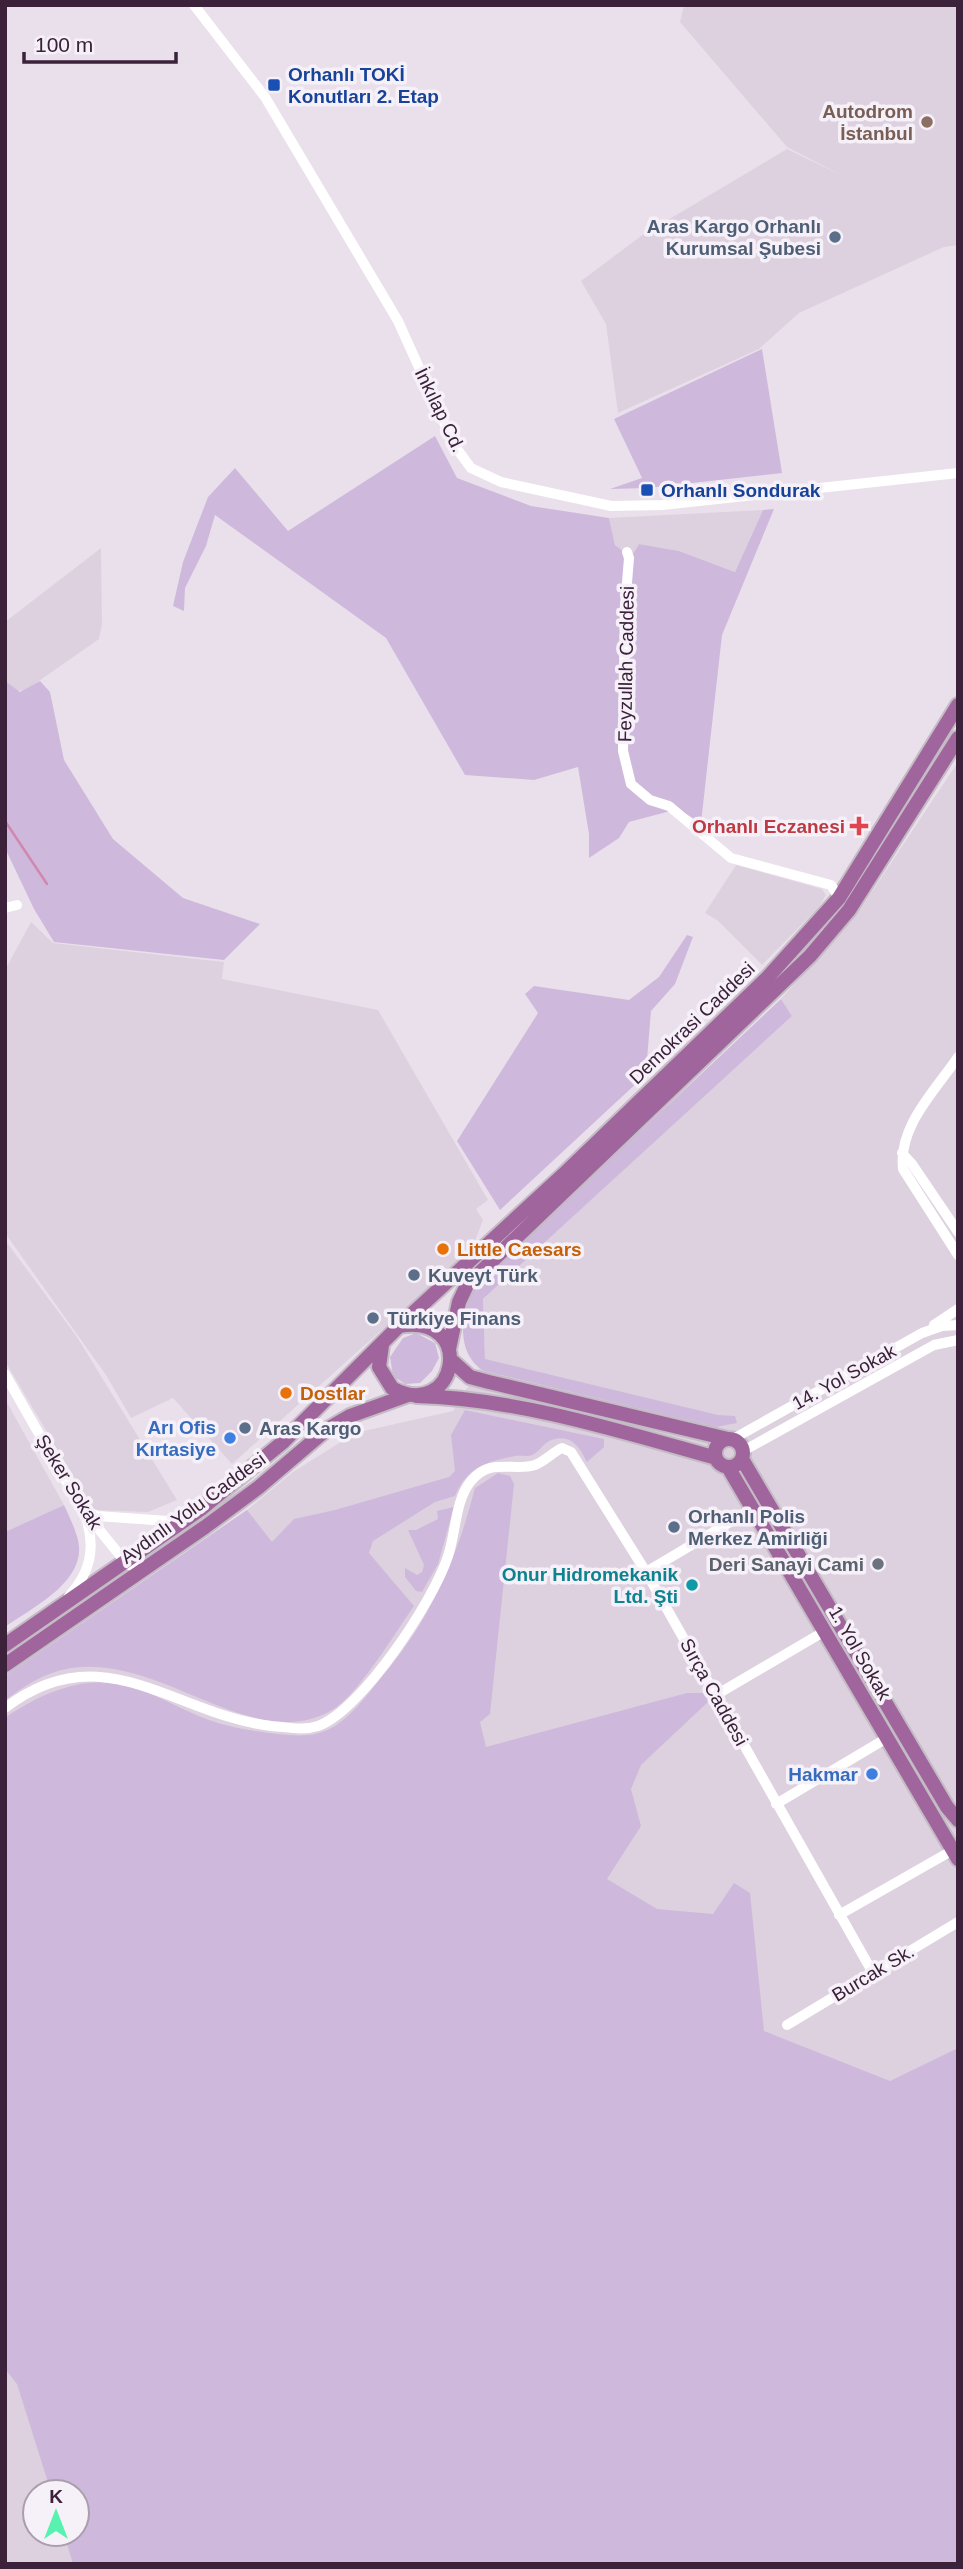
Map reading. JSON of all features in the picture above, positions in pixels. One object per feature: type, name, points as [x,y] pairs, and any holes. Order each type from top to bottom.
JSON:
[{"type":"main road","name":"Demokrasi Caddesi","points":[[400,1326],[564,1174],[806,938],[839,898],[958,705]]},
{"type":"main road","name":"Demokrasi Caddesi","points":[[450,1354],[456,1311],[467,1285],[810,956],[849,910],[958,738]]},
{"type":"main road","points":[[450,1354],[444,1381],[426,1394],[412,1395],[392,1388],[384,1378],[379,1354],[383,1342],[400,1326],[423,1324],[435,1329],[450,1354],[470,1377],[624,1414],[737,1447]]},
{"type":"main road","name":"Aydınlı Yolu Caddesi","points":[[5,1645],[182,1522],[283,1442],[383,1342]]},
{"type":"main road","name":"Aydınlı Yolu Caddesi","points":[[5,1665],[259,1487],[326,1430],[349,1416],[412,1395]]},
{"type":"main road","name":"1. Yol Sokak","points":[[412,1395],[457,1397],[619,1430],[716,1458],[728,1467],[955,1854]]},
{"type":"main road","points":[[619,1430],[624,1414]]},
{"type":"main road","points":[[716,1458],[718,1445],[737,1447]]},
{"type":"main road","points":[[728,1467],[736,1466],[737,1447]]},
{"type":"main road","name":"1. Yol Sokak","points":[[737,1447],[947,1807],[958,1820]]},
{"type":"street","name":"İnkılap Cd.","points":[[194,5],[265,97],[398,321],[454,445],[471,468],[501,482],[611,506],[662,505],[958,473]]},
{"type":"street","name":"Feyzullah Caddesi","points":[[627,552],[629,558],[625,607],[623,751],[631,784],[650,800],[669,806],[731,858],[831,885],[839,898]]},
{"type":"street","points":[[5,908],[17,905]]},
{"type":"street","points":[[958,1057],[905,1133],[901,1153],[903,1169],[958,1255]]},
{"type":"street","points":[[901,1153],[912,1164],[958,1232]]},
{"type":"street","points":[[922,1333],[958,1309]]},
{"type":"street","name":"14. Yol Sokak","points":[[737,1447],[922,1333],[942,1326],[958,1325]]},
{"type":"street","name":"14. Yol Sokak","points":[[737,1447],[934,1345],[958,1340]]},
{"type":"street","name":"Şeker Sokak","points":[[5,1374],[80,1506],[124,1562]]},
{"type":"street","name":"Sırça Caddesi","points":[[5,1708],[44,1686],[74,1677],[101,1676],[124,1678],[148,1686],[226,1718],[303,1729],[330,1720],[377,1671],[420,1614],[441,1576],[454,1537],[461,1502],[470,1482],[481,1472],[496,1466],[534,1465],[562,1448],[571,1452],[646,1572],[873,1973]]},
{"type":"street","points":[[80,1506],[97,1516],[182,1522]]},
{"type":"street","points":[[65,1602],[82,1581],[90,1559],[89,1527],[80,1506]]},
{"type":"street","points":[[646,1572],[752,1509]]},
{"type":"street","points":[[113,1549],[109,1540],[109,1528],[122,1518]]},
{"type":"street","points":[[124,1562],[137,1568],[150,1564]]},
{"type":"street","points":[[716,1695],[825,1631]]},
{"type":"street","points":[[776,1804],[887,1738]]},
{"type":"street","points":[[839,1916],[955,1854]]},
{"type":"street","name":"Burcak Sk.","points":[[787,2025],[958,1922]]},
{"type":"shaded area","points":[[684,5],[958,5],[958,245],[944,247],[799,313],[759,349],[618,413],[606,324],[581,281],[641,236],[787,149],[843,176],[787,147],[680,22]]},
{"type":"shaded area","points":[[762,349],[782,473],[647,488],[610,489],[642,478],[614,419]]},
{"type":"shaded area","points":[[435,436],[457,478],[531,506],[609,518],[615,545],[631,557],[639,544],[679,551],[735,572],[763,510],[774,509],[722,635],[701,823],[678,809],[629,822],[619,838],[589,858],[589,834],[578,767],[534,780],[465,775],[386,638],[215,515],[206,546],[185,588],[184,611],[173,606],[183,562],[208,497],[235,468],[288,531]]},
{"type":"shaded area","points":[[763,510],[735,572],[679,551],[639,544],[631,557],[615,545],[609,518]]},
{"type":"shaded area","points":[[101,548],[102,624],[99,639],[26,690],[15,691],[5,681],[5,622]]},
{"type":"shaded area","points":[[5,681],[20,692],[40,681],[50,692],[64,760],[113,839],[183,898],[260,924],[224,960],[54,942],[34,909],[5,848]]},
{"type":"shaded area","points":[[958,762],[958,2564],[5,2564],[5,1679],[247,1510],[293,1472],[355,1433],[453,1411],[485,1359],[483,1299],[792,1016],[781,999],[861,908]]},
{"type":"shaded area","points":[[736,865],[822,889],[826,895],[818,908],[762,965],[717,920],[705,913]]},
{"type":"shaded area","points":[[31,922],[53,943],[224,962],[222,979],[378,1010],[488,1200],[476,1209],[483,1220],[472,1249],[232,1464],[173,1398],[131,1418],[106,1375],[5,1233],[5,970]]},
{"type":"shaded area","points":[[687,935],[693,937],[675,984],[651,1011],[647,1060],[654,1067],[500,1210],[457,1141],[538,1013],[525,994],[534,986],[629,1000],[659,977]]},
{"type":"shaded area","points":[[781,999],[792,1016],[483,1299],[485,1359],[718,1415],[735,1416],[737,1423],[716,1427],[484,1371],[475,1364],[465,1345],[463,1334],[464,1312],[470,1291]]},
{"type":"shaded area","points":[[5,1240],[77,1337],[177,1500],[148,1512],[93,1510],[5,1361]]},
{"type":"shaded area","points":[[416,1333],[435,1343],[439,1358],[432,1371],[420,1383],[405,1384],[393,1376],[390,1357],[403,1338]]},
{"type":"shaded area","points":[[5,1399],[64,1505],[5,1532]]},
{"type":"shaded area","points":[[465,1410],[604,1439],[604,1447],[587,1462],[573,1442],[563,1438],[556,1439],[547,1442],[532,1455],[515,1456],[486,1464],[465,1478],[455,1496],[435,1502],[373,1541],[369,1553],[414,1606],[364,1678],[332,1710],[299,1721],[264,1720],[229,1710],[155,1680],[117,1670],[80,1667],[42,1677],[5,1700],[5,1676],[247,1510],[272,1542],[294,1519],[449,1477],[455,1471],[451,1435]]},
{"type":"shaded area","points":[[498,1473],[510,1476],[514,1484],[490,1714],[480,1722],[486,1747],[687,1693],[704,1693],[708,1702],[641,1765],[631,1789],[641,1826],[607,1879],[657,1909],[713,1914],[734,1883],[750,1893],[764,2031],[890,2081],[958,2048],[958,2564],[73,2564],[68,2548],[91,2548],[91,2478],[47,2478],[17,2384],[5,2369],[5,1718],[47,1694],[78,1685],[109,1683],[136,1688],[199,1716],[234,1727],[301,1735],[331,1729],[363,1700],[416,1631],[451,1563],[475,1488]]},
{"type":"shaded area","points":[[64,1505],[78,1540],[79,1555],[75,1568],[55,1592],[5,1627],[5,1532]]},
{"type":"shaded area","points":[[454,1507],[438,1564],[422,1592],[416,1591],[405,1577],[405,1568],[417,1575],[422,1572],[424,1565],[408,1530],[416,1530],[438,1519],[437,1511]]},
{"type":"waterway","points":[[5,821],[47,884]]},
{"type":"place","name":"Orhanlı TOKİ Konutları 2. Etap","points":[[274,85]]},
{"type":"place","name":"Autodrom İstanbul","points":[[927,122]]},
{"type":"place","name":"Aras Kargo Orhanlı Kurumsal Şubesi","points":[[835,237]]},
{"type":"place","name":"Orhanlı Sondurak","points":[[647,490]]},
{"type":"place","name":"Orhanlı Eczanesi","points":[[859,826]]},
{"type":"place","name":"Little Caesars","points":[[443,1249]]},
{"type":"place","name":"Kuveyt Türk","points":[[414,1275]]},
{"type":"place","name":"Türkiye Finans","points":[[373,1318]]},
{"type":"place","name":"Dostlar","points":[[286,1393]]},
{"type":"place","name":"Aras Kargo","points":[[245,1428]]},
{"type":"place","name":"Arı Ofis Kırtasiye","points":[[230,1438]]},
{"type":"place","name":"Orhanlı Polis Merkez Amirliği","points":[[674,1527]]},
{"type":"place","name":"Deri Sanayi Cami","points":[[878,1564]]},
{"type":"place","name":"Onur Hidromekanik Ltd. Şti","points":[[692,1585]]},
{"type":"place","name":"Hakmar","points":[[872,1774]]}]
